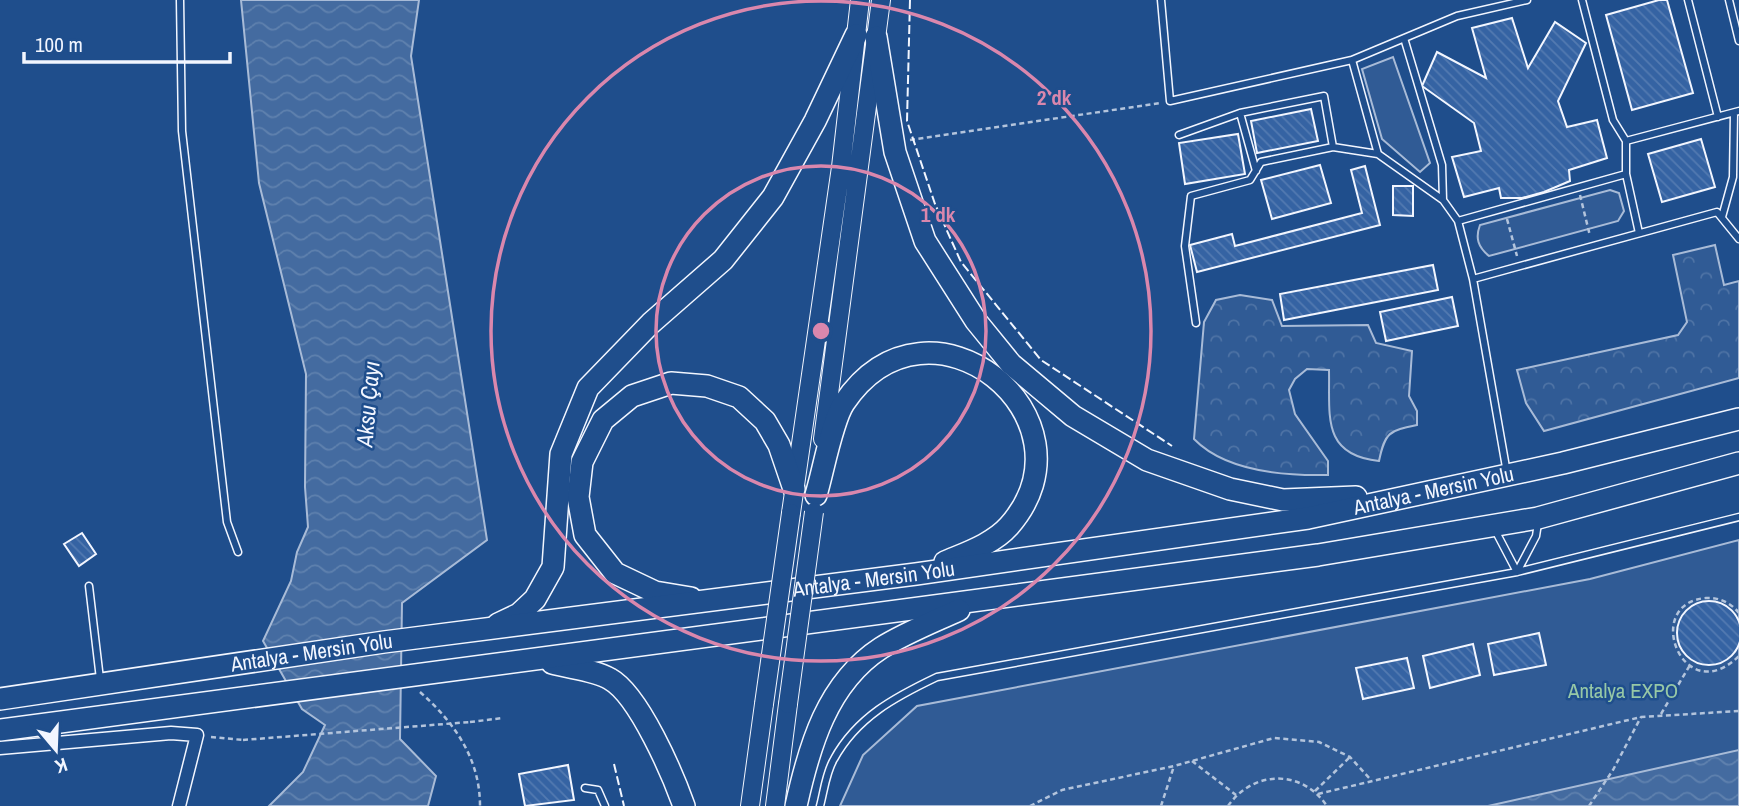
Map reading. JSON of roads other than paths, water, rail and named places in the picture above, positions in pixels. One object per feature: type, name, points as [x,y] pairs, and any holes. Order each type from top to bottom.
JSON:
[{"type":"highway","points":[[866,36],[893,141],[925,241],[976,321],[1011,364],[1073,416],[1147,460],[1230,489],[1283,500],[1428,492]]},
{"type":"highway","points":[[486,630],[519,614],[536,599],[553,567],[561,454],[588,388],[651,323],[723,260],[773,197],[866,36]]},
{"type":"highway","points":[[815,504],[842,405],[867,374],[894,359],[923,351],[960,357],[990,371],[1018,398],[1031,427],[1037,461],[1028,498],[1008,527],[976,549],[916,574]]},
{"type":"highway","points":[[713,601],[655,592],[615,573],[585,535],[578,497],[582,461],[603,421],[632,396],[671,383],[707,386],[738,397],[765,421],[779,446],[794,489]]},
{"type":"highway","name":"Antalya - Mersin Yolu","points":[[0,699],[1308,518],[1739,419]]},
{"type":"highway","name":"Antalya - Mersin Yolu","points":[[0,730],[485,668],[1318,555],[1538,518],[1739,463]]},
{"type":"highway","points":[[796,806],[820,720],[850,676],[880,649],[977,601]]},
{"type":"highway","points":[[540,660],[611,679],[639,713],[668,764],[684,806]]},
{"type":"main road","points":[[775,806],[815,504],[866,36],[860,0]]},
{"type":"main road","points":[[750,806],[841,167],[866,36],[881,0]]},
{"type":"street","points":[[0,748],[171,733],[197,736],[179,806]]},
{"type":"lane","points":[[180,0],[182,131],[227,522],[238,552]]},
{"type":"lane","points":[[1161,0],[1170,101],[1352,60],[1457,16],[1527,0]]},
{"type":"lane","points":[[1582,0],[1614,121],[1626,141],[1626,174],[1639,233]]},
{"type":"lane","points":[[1688,0],[1718,117]]},
{"type":"lane","points":[[1729,0],[1739,41]]},
{"type":"lane","points":[[1404,38],[1442,165],[1443,200]]},
{"type":"lane","points":[[1352,60],[1378,154]]},
{"type":"lane","points":[[1179,135],[1240,113],[1324,96],[1334,146]]},
{"type":"lane","points":[[1626,141],[1737,112],[1733,177],[1722,217]]},
{"type":"lane","points":[[1240,113],[1256,171]]},
{"type":"lane","points":[[1196,324],[1185,246],[1191,196],[1250,180],[1261,162],[1334,146],[1378,154],[1443,200],[1458,220],[1473,279],[1507,474]]},
{"type":"lane","points":[[1458,220],[1626,174]]},
{"type":"lane","points":[[1473,279],[1717,212],[1739,239]]},
{"type":"lane","points":[[820,806],[832,761],[858,726],[888,700],[937,677],[1517,572],[1739,517]]},
{"type":"lane","points":[[1517,572],[1536,536],[1538,518]]},
{"type":"lane","points":[[1493,527],[1517,572]]},
{"type":"lane","points":[[89,586],[101,685]]},
{"type":"lane","points":[[585,788],[598,790],[605,806]]},
{"type":"water","name":"Aksu Çayı","points":[[241,0],[419,0],[411,56],[487,540],[402,603],[400,739],[436,776],[428,806],[269,806],[303,772],[325,725],[302,709],[263,641],[291,581],[297,552],[308,527],[305,487],[306,374],[259,183]]},
{"type":"water","points":[[1739,750],[1739,806],[1488,806]]},
{"type":"park label","name":"Antalya EXPO","points":[[1623,691]]}]
